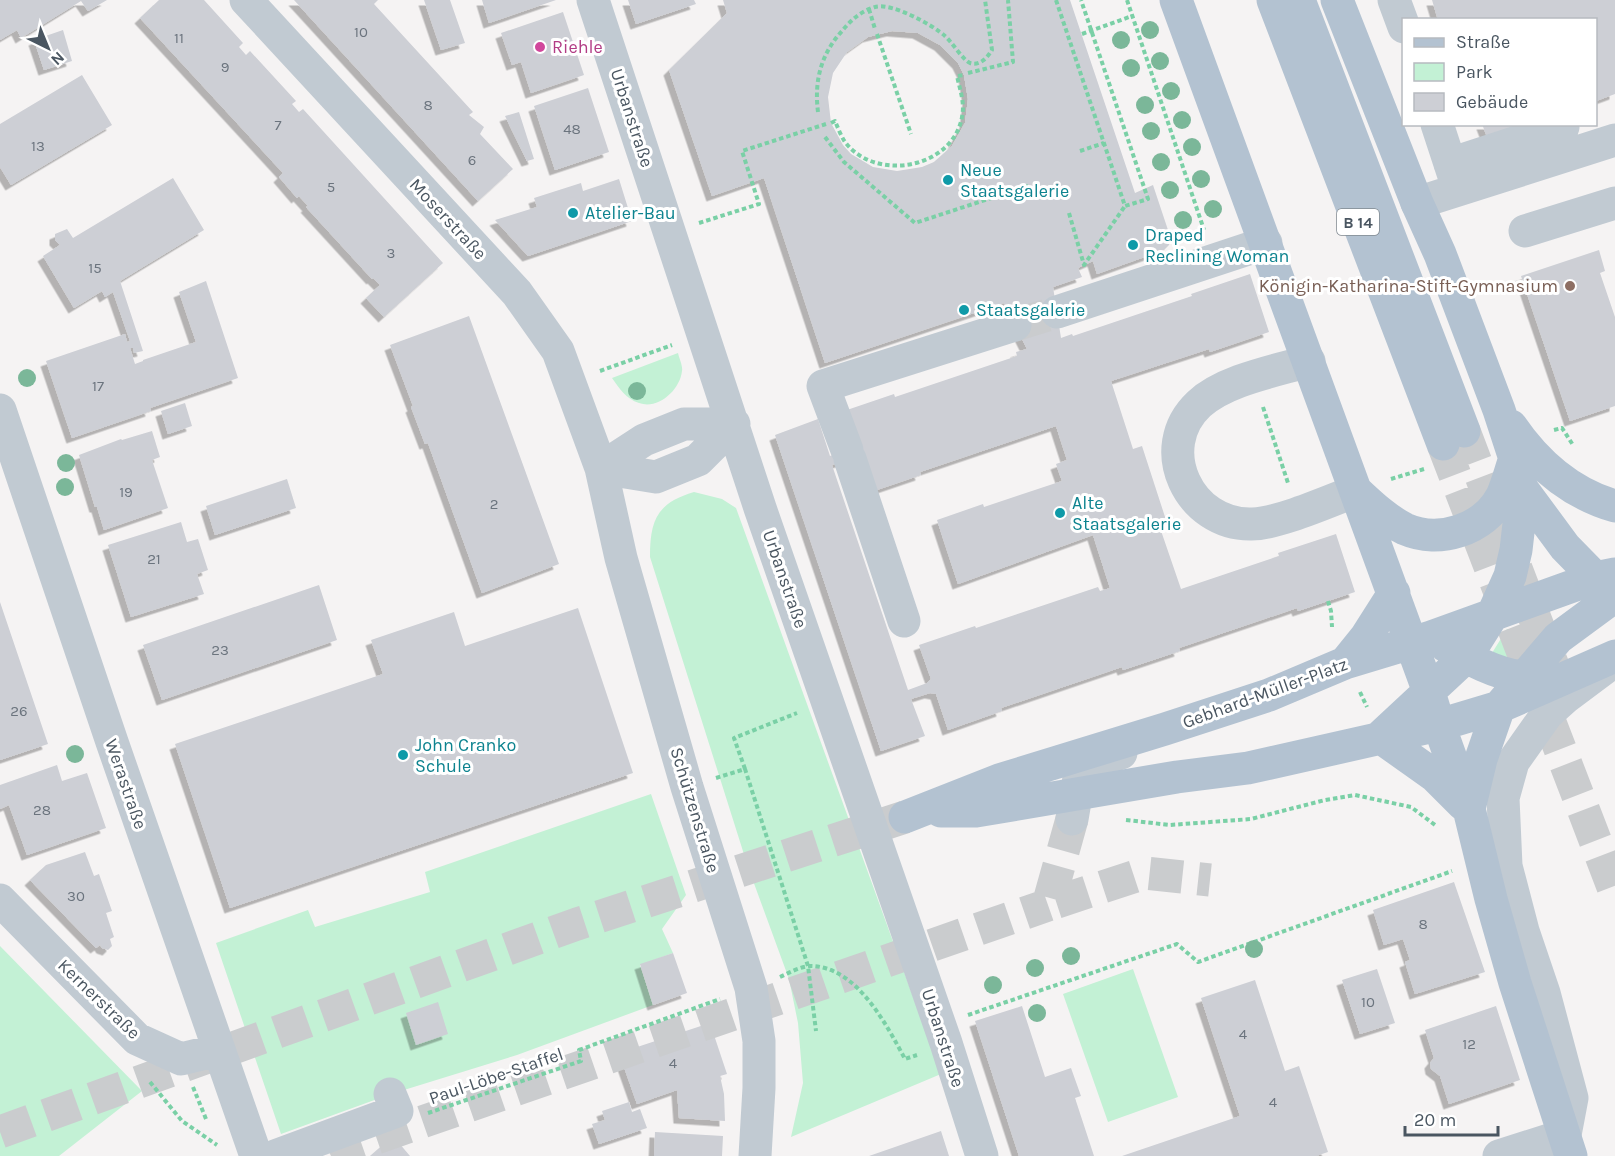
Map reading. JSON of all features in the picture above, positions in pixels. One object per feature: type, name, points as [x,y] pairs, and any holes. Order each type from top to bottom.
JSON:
[{"type":"main road","points":[[1176,0],[1356,491],[1410,623],[1438,725],[1469,809],[1515,983],[1568,1146]]},
{"type":"main road","name":"B 14","points":[[1272,0],[1453,437],[1299,0]]},
{"type":"main road","points":[[1337,0],[1417,203],[1440,254],[1499,410],[1517,473],[1520,515],[1516,550],[1510,576],[1493,614],[1466,657],[1380,737],[1435,776],[1469,809]]},
{"type":"main road","points":[[1499,410],[1520,440],[1555,476],[1579,492],[1615,506]]},
{"type":"main road","points":[[1356,491],[1377,510],[1405,529],[1435,536],[1454,533],[1473,526],[1501,498],[1517,473]]},
{"type":"main road","points":[[1469,809],[1481,759],[1498,707],[1558,638],[1611,589],[1565,547],[1517,473]]},
{"type":"main road","name":"Gebhard-Müller-Platz","points":[[1611,589],[1493,614],[1410,623],[1346,663],[1269,695],[999,780],[910,815],[976,811],[1073,810],[1177,777],[1248,768],[1438,725],[1498,707],[1615,656]]},
{"type":"main road","points":[[1346,663],[1366,637],[1410,623],[1466,657],[1522,677],[1573,675]]},
{"type":"street","name":"Moserstraße","points":[[246,0],[517,293],[558,351],[601,468]]},
{"type":"street","name":"Urbanstraße","points":[[593,0],[760,508],[946,1043],[982,1156]]},
{"type":"street","points":[[1394,0],[1402,22]]},
{"type":"street","points":[[1438,126],[1454,177]]},
{"type":"street","points":[[1417,203],[1454,177],[1549,130]]},
{"type":"street","points":[[1454,177],[1615,140]]},
{"type":"street","points":[[1525,231],[1615,203]]},
{"type":"street","points":[[1057,312],[1137,272],[1214,259],[1266,243]]},
{"type":"street","points":[[904,621],[823,386],[1015,325]]},
{"type":"street","points":[[1309,361],[1210,394],[1197,406],[1186,422],[1180,439],[1178,457],[1182,476],[1189,493],[1202,507],[1216,517],[1234,523],[1253,524],[1271,521],[1356,491]]},
{"type":"street","name":"Werastraße","points":[[0,410],[256,1156]]},
{"type":"street","points":[[601,468],[644,440],[684,424],[734,424]]},
{"type":"street","name":"Schützenstraße","points":[[601,468],[621,558],[687,787],[751,988],[759,1053],[755,1156]]},
{"type":"street","points":[[1498,1156],[1568,1146],[1572,1098],[1506,866],[1503,798],[1513,762],[1547,714],[1581,685],[1615,661]]},
{"type":"street","points":[[1073,810],[1080,772],[1093,764],[1117,756],[1165,729]]},
{"type":"street","name":"Kernerstraße","points":[[0,900],[137,1039],[181,1059],[218,1050]]},
{"type":"street","points":[[275,1156],[397,1111],[390,1094]]},
{"type":"path","points":[[818,112],[817,82],[827,51],[860,14],[877,6],[889,8],[933,26],[957,47],[966,60],[973,64],[986,58],[992,50],[986,0]]},
{"type":"path","points":[[670,232],[759,204],[742,151],[835,121],[845,142],[867,159],[883,165],[899,167],[920,162],[938,153],[953,140],[962,120],[964,105],[957,76],[1013,62],[1008,0]]},
{"type":"path","points":[[1056,0],[1125,206]]},
{"type":"path","points":[[1069,213],[1084,265],[1125,206],[1148,199],[1081,0]]},
{"type":"path","points":[[1127,0],[1214,259]]},
{"type":"path","points":[[869,9],[911,134]]},
{"type":"path","points":[[1082,34],[1132,16]]},
{"type":"path","points":[[825,137],[844,162],[915,223],[1028,186]]},
{"type":"path","points":[[1080,151],[1104,143]]},
{"type":"path","points":[[570,382],[704,334]]},
{"type":"path","points":[[1253,378],[1298,512]]},
{"type":"path","points":[[780,720],[734,738],[808,966],[816,1031]]},
{"type":"path","points":[[687,787],[745,769]]},
{"type":"path","points":[[1073,810],[1170,825],[1251,819],[1325,800],[1355,795],[1411,807]]},
{"type":"path","points":[[964,1016],[1177,944],[1198,962],[1456,870]]},
{"type":"path","points":[[751,988],[808,966],[829,969],[858,988],[886,1024],[905,1059],[946,1043]]},
{"type":"path","name":"Paul-Löbe-Staffel","points":[[425,1114],[581,1061],[579,1050],[751,988]]},
{"type":"path","points":[[137,1039],[143,1072],[182,1121],[217,1145]]},
{"type":"green space","points":[[678,353],[682,369],[677,385],[667,397],[653,404],[639,403],[630,399],[612,378]]},
{"type":"green space","points":[[694,492],[722,499],[736,508],[941,1074],[791,1137],[803,1083],[798,1023],[789,979],[748,867],[650,557],[652,533],[658,515],[681,496]]},
{"type":"green space","points":[[1507,629],[1542,629],[1524,647],[1514,662],[1492,653]]},
{"type":"green space","points":[[651,794],[686,895],[662,929],[673,953],[640,965],[653,1005],[517,1055],[391,1094],[281,1134],[216,943],[308,910],[315,927],[430,892],[425,872]]},
{"type":"green space","points":[[0,946],[142,1091],[59,1156],[0,1156]]},
{"type":"green space","points":[[1133,969],[1178,1097],[1108,1122],[1063,994]]},
{"type":"building","points":[[0,0],[107,0],[88,11],[81,1],[21,38],[17,30],[0,40]]},
{"type":"building","points":[[159,0],[204,0],[243,43],[239,47],[246,55],[250,51],[296,101],[292,104],[299,112],[303,109],[443,263],[384,317],[366,298],[380,285],[306,207],[308,206],[299,196],[297,198],[279,177],[283,173],[140,18]]},
{"type":"building","points":[[294,0],[378,0],[374,4],[473,112],[469,115],[484,127],[480,134],[513,169],[478,201]]},
{"type":"building","points":[[424,0],[450,0],[465,43],[441,50]]},
{"type":"building","points":[[482,0],[556,0],[489,23]]},
{"type":"building","points":[[628,0],[694,0],[696,4],[636,24]]},
{"type":"building","points":[[723,0],[1070,0],[1135,193],[1153,185],[1171,239],[1164,250],[1097,274],[1093,261],[1078,268],[1082,277],[1053,287],[1061,338],[1192,296],[1191,294],[1250,274],[1269,332],[1111,381],[1133,449],[1142,446],[1166,520],[1158,522],[1181,589],[1336,534],[1355,592],[1298,611],[1297,608],[1179,648],[1180,651],[1123,670],[1122,667],[1001,708],[1002,711],[948,730],[936,694],[930,693],[911,699],[925,736],[881,751],[775,435],[818,419],[830,456],[847,450],[841,412],[894,394],[895,397],[1017,356],[1016,352],[1027,349],[1004,303],[825,363],[764,178],[712,196],[669,70],[727,13]],"holes":[[[892,31],[918,33],[940,45],[958,63],[964,75],[968,99],[965,123],[952,146],[934,162],[922,167],[897,171],[873,167],[851,154],[843,145],[831,123],[828,97],[833,73],[847,52],[868,37]],[[1056,426],[1067,460],[1056,464],[1062,481],[937,520],[958,584],[1093,535],[1110,588],[1100,591],[1098,587],[919,645],[931,679],[927,683],[908,690],[832,465],[850,459],[868,493],[921,475],[920,472]]]},
{"type":"building","points":[[1432,0],[1615,0],[1615,94],[1597,101],[1597,18],[1437,18]]},
{"type":"building","name":"Riehle","points":[[563,12],[584,75],[531,93],[521,62],[512,65],[501,33]]},
{"type":"building","points":[[63,30],[72,61],[44,70],[34,40]]},
{"type":"building","points":[[82,75],[112,125],[11,185],[0,167],[0,124]]},
{"type":"building","points":[[588,88],[609,152],[555,170],[534,106]]},
{"type":"building","points":[[519,112],[534,159],[527,161],[505,116]]},
{"type":"building","points":[[1483,126],[1518,126],[1487,137]]},
{"type":"building","points":[[173,178],[204,230],[120,281],[143,351],[134,353],[133,348],[130,348],[135,364],[196,342],[179,292],[206,281],[238,378],[72,438],[46,361],[125,334],[127,342],[130,341],[113,292],[105,297],[102,291],[74,308],[43,256],[60,245],[55,240],[55,234],[67,229],[73,238]]},
{"type":"building","name":"Atelier-Bau","points":[[619,179],[632,221],[528,256],[495,220],[537,207],[534,198],[581,183],[583,191]]},
{"type":"building","points":[[1599,250],[1605,271],[1600,273],[1615,317],[1615,406],[1570,421],[1521,276]]},
{"type":"building","points":[[469,316],[559,564],[482,593],[428,443],[425,444],[411,407],[413,406],[390,345]]},
{"type":"building","points":[[185,403],[192,426],[168,434],[161,411]]},
{"type":"building","points":[[152,431],[160,457],[152,460],[168,508],[104,530],[79,455],[121,439]]},
{"type":"building","points":[[287,479],[296,508],[215,535],[206,506]]},
{"type":"building","points":[[181,522],[187,542],[198,539],[208,570],[197,574],[204,594],[131,617],[108,545]]},
{"type":"building","points":[[319,585],[337,640],[162,700],[143,645]]},
{"type":"building","points":[[0,602],[48,744],[0,760]]},
{"type":"building","name":"John Cranko Schule","points":[[578,608],[633,773],[230,908],[175,744],[383,674],[371,640],[454,612],[465,646]]},
{"type":"building","points":[[57,765],[62,781],[87,773],[106,828],[27,855],[9,805],[0,809],[0,785]]},
{"type":"building","points":[[85,852],[94,876],[99,874],[112,911],[106,913],[114,937],[110,939],[112,946],[108,950],[100,945],[96,948],[30,880],[46,865]]},
{"type":"building","points":[[1454,882],[1485,972],[1415,994],[1405,962],[1410,960],[1403,939],[1384,945],[1373,910]]},
{"type":"building","points":[[673,953],[687,993],[653,1005],[640,964]]},
{"type":"building","points":[[1377,969],[1395,1023],[1360,1034],[1342,980]]},
{"type":"building","points":[[1255,980],[1285,1071],[1299,1066],[1328,1152],[1316,1156],[1122,1156],[1240,1116],[1201,998]]},
{"type":"building","points":[[438,1002],[448,1034],[416,1045],[406,1013]]},
{"type":"building","points":[[1022,1006],[1045,1077],[1071,1068],[1081,1096],[1075,1098],[1094,1156],[1019,1156],[975,1021]]},
{"type":"building","points":[[1496,1006],[1520,1080],[1449,1104],[1440,1076],[1431,1069],[1430,1063],[1434,1058],[1425,1030]]},
{"type":"building","points":[[710,1023],[727,1074],[720,1076],[724,1094],[725,1121],[679,1118],[677,1090],[637,1104],[619,1053]]},
{"type":"building","points":[[629,1102],[632,1112],[640,1109],[647,1128],[599,1144],[592,1124],[605,1120],[602,1111]]},
{"type":"building","points":[[941,1131],[949,1156],[869,1156]]},
{"type":"building","points":[[655,1132],[723,1136],[722,1156],[654,1156]]},
{"type":"building","points":[[393,1136],[410,1156],[370,1156]]},
{"type":"tunnel","points":[[1015,325],[1057,312]]},
{"type":"tunnel","points":[[1464,431],[1556,674]]},
{"type":"tunnel","points":[[1443,444],[1615,892]]},
{"type":"tunnel","points":[[0,1132],[577,924],[905,817]]},
{"type":"tunnel","points":[[1072,819],[1048,905],[1145,873],[1210,880]]},
{"type":"tunnel","points":[[331,1156],[350,1147],[1048,905]]},
{"type":"place","name":"Riehle","points":[[540,47]]},
{"type":"place","name":"Neue Staatsgalerie","points":[[948,180]]},
{"type":"place","name":"Atelier-Bau","points":[[573,213]]},
{"type":"place","name":"Draped Reclining Woman","points":[[1133,245]]},
{"type":"place","name":"Königin-Katharina-Stift-Gymnasium","points":[[1570,286]]},
{"type":"place","name":"Staatsgalerie","points":[[964,310]]},
{"type":"place","name":"Alte Staatsgalerie","points":[[1060,513]]},
{"type":"place","name":"John Cranko Schule","points":[[403,755]]}]
